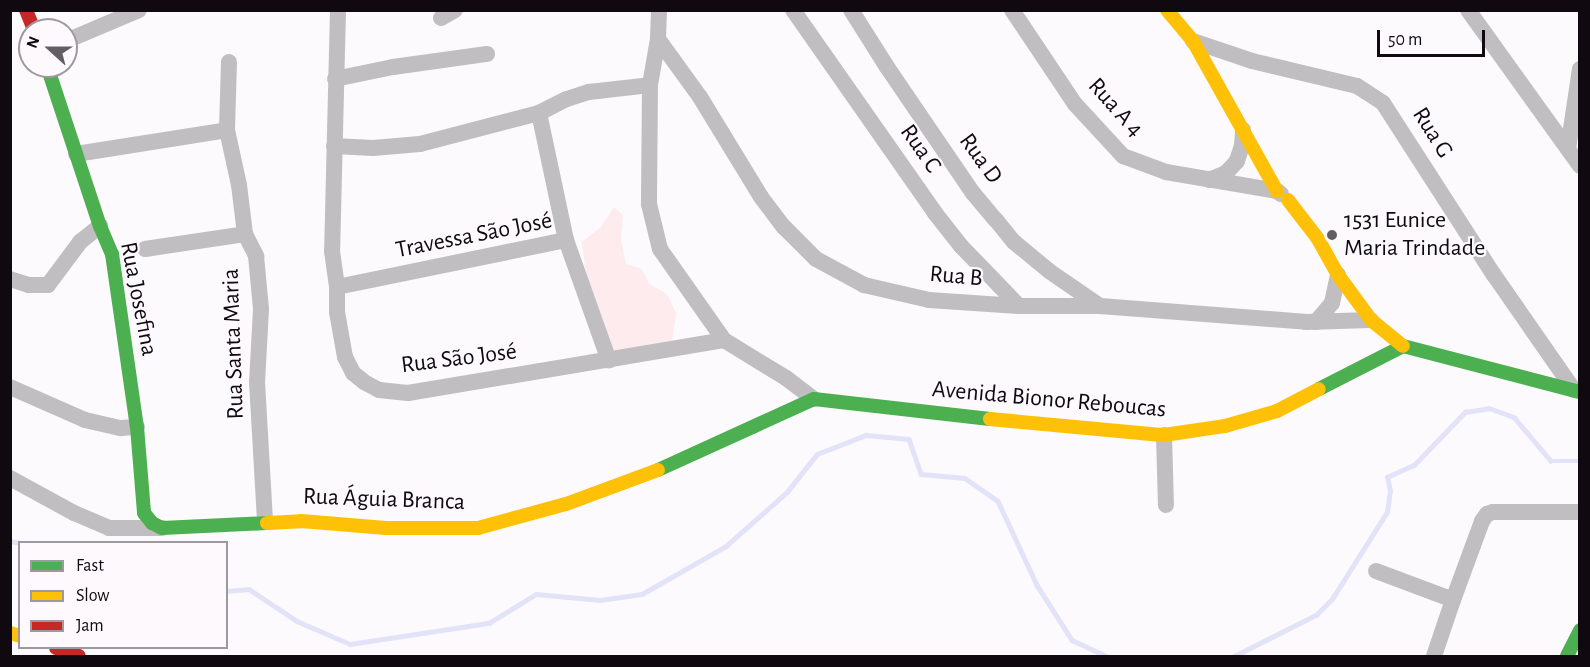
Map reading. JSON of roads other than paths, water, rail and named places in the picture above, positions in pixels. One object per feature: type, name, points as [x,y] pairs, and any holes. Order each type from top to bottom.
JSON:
[{"type":"main road","points":[[1167,10],[1192,41],[1282,195],[1318,239],[1338,275],[1371,320],[1403,346],[1577,391]]},
{"type":"main road","name":"Rua Josefina","points":[[51,78],[100,226],[112,254],[137,427],[144,513],[152,523],[162,528]]},
{"type":"main road","name":"Avenida Bionor Reboucas","points":[[814,399],[970,417],[1164,435],[1225,426],[1277,411],[1403,346]]},
{"type":"main road","name":"Rua Águia Branca","points":[[162,528],[265,521],[445,529],[478,528],[566,504],[683,461],[814,399]]},
{"type":"main road","points":[[1567,657],[1580,630]]},
{"type":"street","points":[[78,36],[139,10]]},
{"type":"street","name":"Rua São José","points":[[338,10],[332,251],[337,287],[336,312],[345,357],[353,373],[379,390],[408,393],[724,340]]},
{"type":"street","points":[[659,10],[658,39],[650,85],[649,204],[660,249],[724,340],[786,378],[814,399]]},
{"type":"street","name":"Rua C","points":[[793,10],[961,246],[1019,306]]},
{"type":"street","name":"Rua D","points":[[851,10],[973,193],[1014,242],[1049,271],[1100,306]]},
{"type":"street","name":"Rua A 4","points":[[1012,10],[1075,104],[1111,146],[1136,163],[1208,181],[1282,195]]},
{"type":"street","points":[[1468,10],[1580,166]]},
{"type":"street","name":"Rua B","points":[[658,39],[700,97],[761,197],[784,227],[816,259],[864,285],[929,300],[1019,306],[1100,306],[1316,322],[1371,320]]},
{"type":"street","name":"Rua G","points":[[1192,41],[1252,61],[1357,86],[1383,103],[1494,275],[1577,391]]},
{"type":"street","points":[[335,79],[487,54]]},
{"type":"street","name":"Rua Santa Maria","points":[[229,62],[227,130],[239,185],[245,234],[256,256],[261,309],[257,382],[265,521]]},
{"type":"street","points":[[1569,149],[1580,69]]},
{"type":"street","points":[[334,146],[390,147],[420,144],[539,113],[588,92],[650,85]]},
{"type":"street","points":[[539,113],[566,240]]},
{"type":"street","points":[[76,153],[227,130]]},
{"type":"street","points":[[1208,181],[1226,173],[1237,161],[1242,146],[1243,130]]},
{"type":"street","points":[[10,279],[29,285],[48,285],[80,242],[100,226]]},
{"type":"street","points":[[145,249],[245,234]]},
{"type":"street","name":"Travessa São José","points":[[337,287],[566,240],[609,361]]},
{"type":"street","points":[[1316,322],[1332,303],[1338,275]]},
{"type":"street","points":[[10,387],[85,420],[121,428],[137,427]]},
{"type":"street","points":[[1164,435],[1166,505]]},
{"type":"street","name":"Rua Águia Branca","points":[[10,478],[74,513],[106,535],[162,528]]},
{"type":"street","points":[[1434,657],[1482,521],[1487,514],[1493,512],[1580,512]]},
{"type":"street","points":[[1376,571],[1453,600]]},
{"type":"waterway","points":[[1234,656],[1316,615],[1332,599],[1387,512],[1390,491],[1387,477],[1414,465],[1465,412],[1489,408],[1514,417],[1551,461],[1580,461]]},
{"type":"waterway","points":[[228,591],[249,589],[297,621],[350,644],[489,623],[536,594],[600,600],[642,594],[726,546],[787,492],[817,454],[866,435],[909,439],[921,474],[965,478],[998,501],[1037,585],[1072,640],[1107,656]]},
{"type":"waterway","points":[[10,541],[18,543]]},
{"type":"place","name":"1531 Eunice Maria Trindade","points":[[1332,235]]}]
